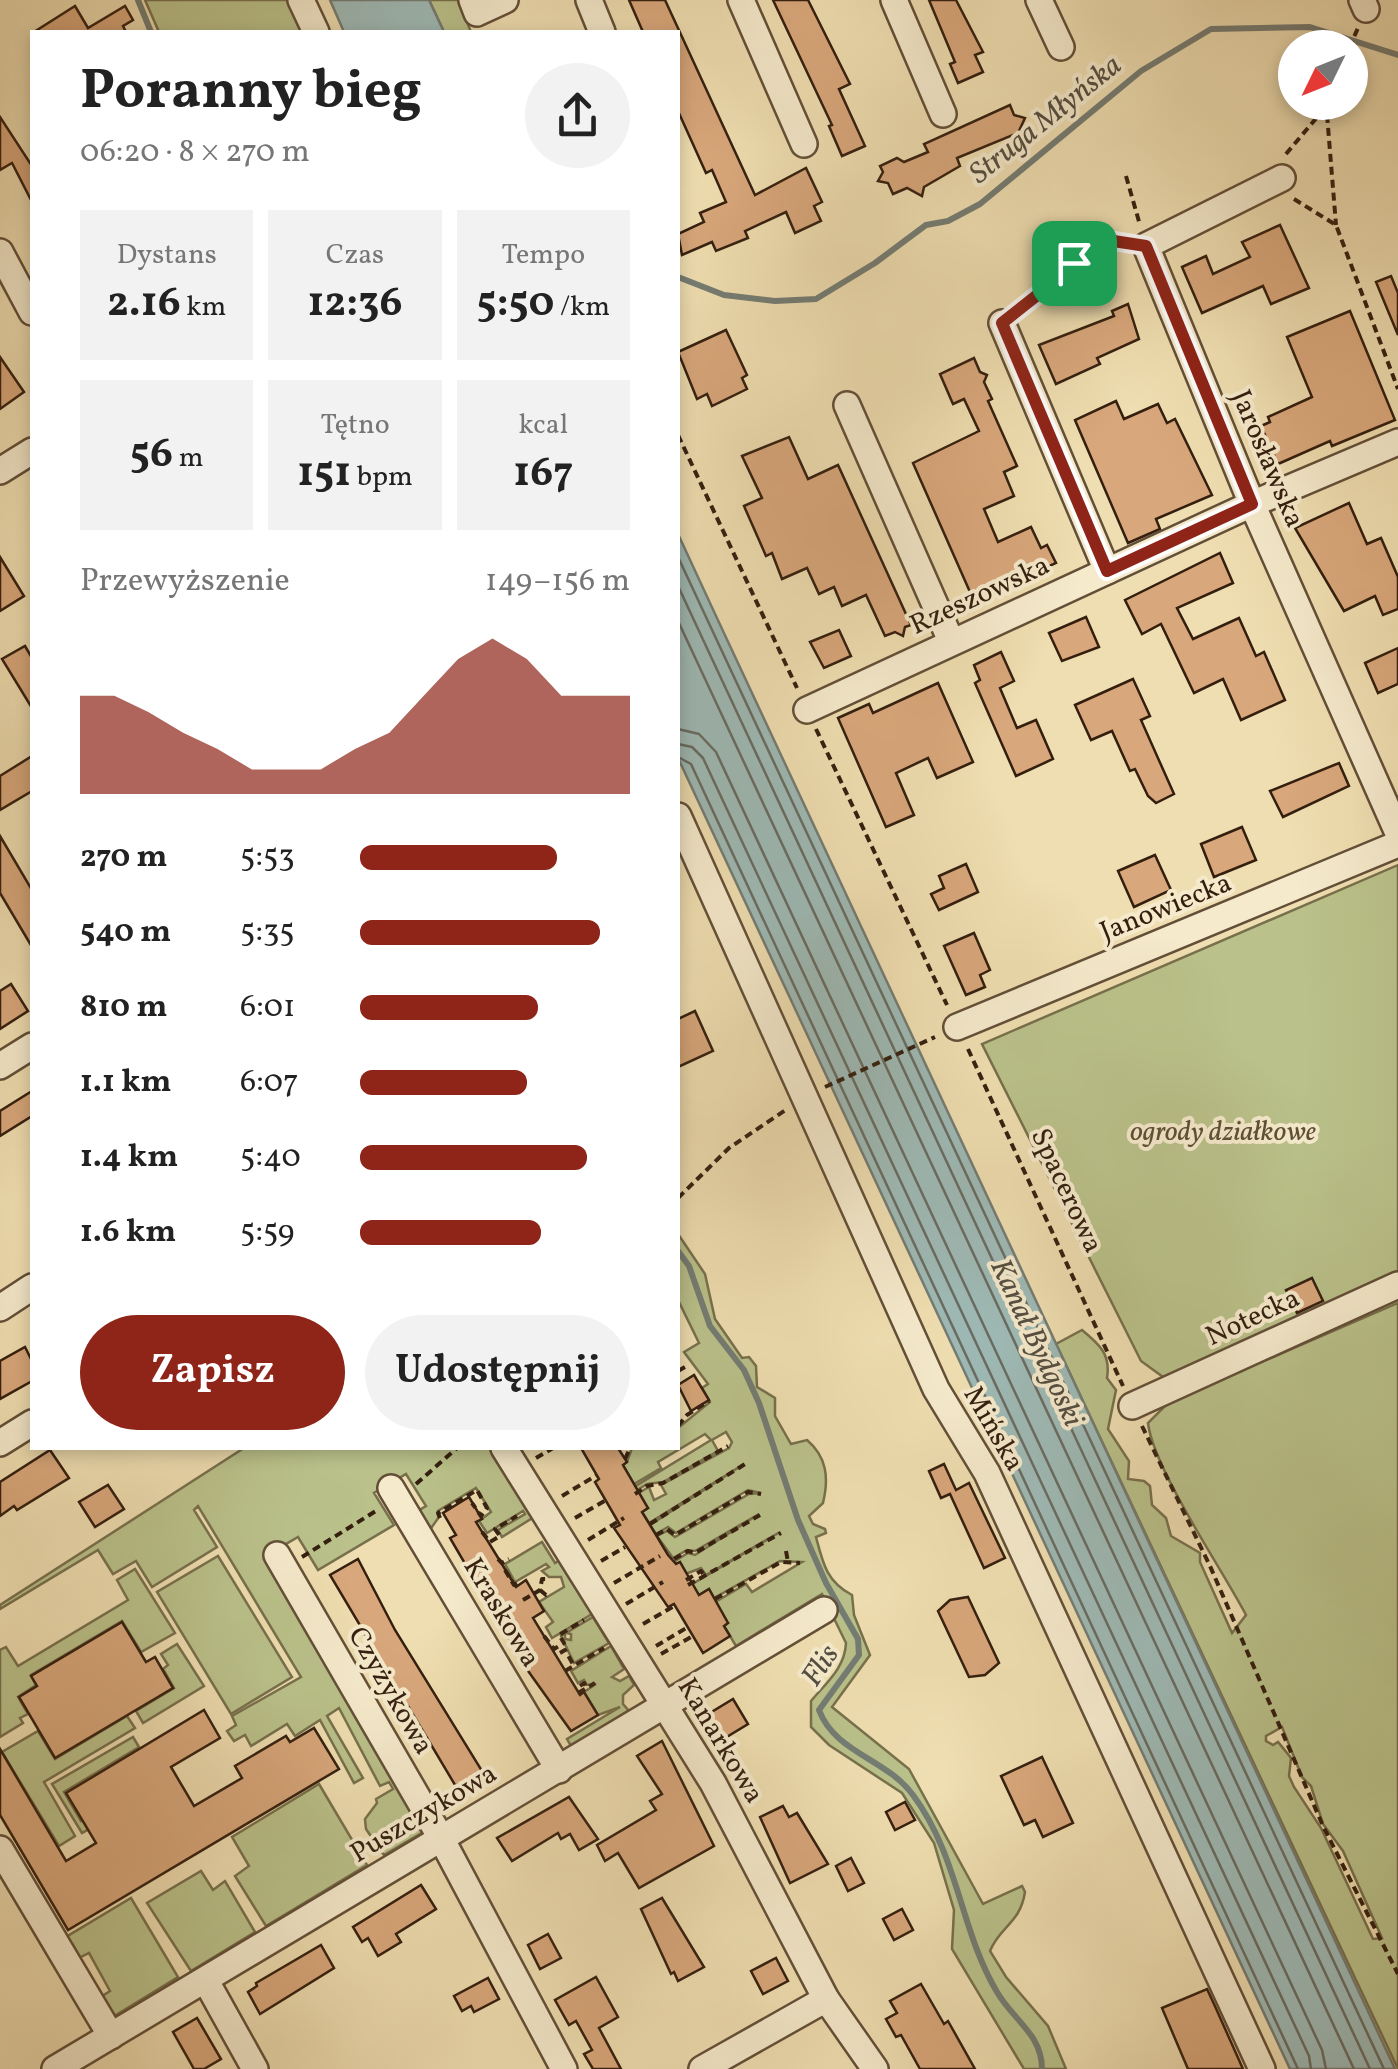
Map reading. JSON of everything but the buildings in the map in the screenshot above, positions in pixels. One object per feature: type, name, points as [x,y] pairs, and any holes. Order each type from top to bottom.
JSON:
[{"type":"street","points":[[301,0],[315,30]]},
{"type":"street","points":[[475,6],[506,0]]},
{"type":"street","points":[[588,0],[601,30]]},
{"type":"street","points":[[741,0],[804,144]]},
{"type":"street","points":[[894,0],[942,114]]},
{"type":"street","points":[[1039,0],[1061,48]]},
{"type":"street","points":[[1146,246],[1276,181]]},
{"type":"street","name":"Jarosławska","points":[[1146,246],[1252,504],[1398,833]]},
{"type":"street","points":[[0,252],[30,308]]},
{"type":"street","points":[[1002,323],[1107,571]]},
{"type":"street","points":[[847,405],[951,641]]},
{"type":"street","name":"Rzeszowska","points":[[807,710],[1252,504],[1398,442]]},
{"type":"street","points":[[0,471],[30,452]]},
{"type":"street","name":"Mińska","points":[[680,821],[936,1389],[987,1473],[1262,2069]]},
{"type":"street","name":"Janowiecka","points":[[957,1026],[1398,844]]},
{"type":"street","points":[[0,1066],[30,1047]]},
{"type":"street","name":"Notecka","points":[[1132,1406],[1398,1285]]},
{"type":"street","points":[[0,1308],[30,1289]]},
{"type":"street","points":[[0,1444],[30,1424]]},
{"type":"street","name":"Kanarkowa","points":[[505,1450],[713,1783],[826,1999],[876,2069]]},
{"type":"street","name":"Kraskowa","points":[[394,1492],[560,1770]]},
{"type":"street","name":"Czyżykowa","points":[[280,1561],[441,1838],[564,2069]]},
{"type":"street","name":"Puszczykowa","points":[[67,2066],[824,1610]]},
{"type":"street","points":[[0,1849],[112,2036]]},
{"type":"street","points":[[206,1981],[255,2069]]},
{"type":"street","points":[[702,2069],[826,1999]]},
{"type":"path","points":[[1313,120],[1291,145],[1276,181],[1336,225]]},
{"type":"path","points":[[1326,120],[1336,225],[1398,390]]},
{"type":"path","points":[[1002,323],[1107,240],[1146,246],[1126,176]]},
{"type":"path","name":"Spacerowa","points":[[680,439],[1210,1566],[1323,1826],[1398,1974]]},
{"type":"path","points":[[680,1196],[729,1148],[802,1098],[957,1026]]},
{"type":"path","points":[[680,1370],[685,1367]]},
{"type":"path","points":[[680,1424],[709,1402]]},
{"type":"path","points":[[635,1494],[664,1485],[729,1447]]},
{"type":"path","points":[[280,1561],[344,1534],[394,1492],[422,1479],[455,1450]]},
{"type":"path","points":[[530,1461],[549,1450]]},
{"type":"path","points":[[625,1459],[629,1450]]},
{"type":"path","points":[[650,1524],[745,1464]]},
{"type":"path","points":[[554,1501],[597,1476]]},
{"type":"path","points":[[440,1518],[438,1513],[476,1490],[486,1513],[481,1516],[472,1503]]},
{"type":"path","points":[[656,1535],[668,1528],[675,1535],[748,1492],[761,1494]]},
{"type":"path","points":[[567,1523],[606,1500]]},
{"type":"path","points":[[484,1533],[490,1542],[500,1536],[495,1530],[525,1512]]},
{"type":"path","points":[[674,1559],[688,1551],[695,1553],[760,1515]]},
{"type":"path","points":[[580,1545],[624,1518]]},
{"type":"path","points":[[687,1582],[781,1533]]},
{"type":"path","points":[[592,1566],[626,1546]]},
{"type":"path","points":[[786,1552],[788,1562]]},
{"type":"path","points":[[605,1588],[660,1556]]},
{"type":"path","points":[[498,1559],[502,1563],[509,1559]]},
{"type":"path","points":[[715,1599],[788,1562],[800,1563]]},
{"type":"path","points":[[505,1570],[514,1585],[521,1581]]},
{"type":"path","points":[[550,1578],[539,1583],[546,1595],[550,1592]]},
{"type":"path","points":[[618,1609],[664,1582]]},
{"type":"path","points":[[523,1600],[540,1590]]},
{"type":"path","points":[[630,1631],[676,1604]]},
{"type":"path","points":[[544,1636],[554,1649],[564,1643],[556,1637],[593,1615]]},
{"type":"path","points":[[644,1654],[688,1628]]},
{"type":"path","points":[[648,1662],[693,1636]]},
{"type":"path","points":[[565,1671],[610,1644]]},
{"type":"path","points":[[560,1653],[565,1650],[574,1666]]},
{"type":"path","points":[[580,1686],[584,1683],[587,1688]]},
{"type":"path","points":[[578,1693],[595,1683]]},
{"type":"green space","points":[[145,0],[294,0],[308,30],[158,30]]},
{"type":"green space","points":[[429,0],[458,0],[470,30],[443,30]]},
{"type":"green space","name":"ogrody działkowe","points":[[1398,865],[1398,1278],[1170,1382],[1141,1361],[982,1044]]},
{"type":"green space","points":[[680,1237],[705,1274],[715,1319],[742,1358],[749,1357],[756,1366],[757,1387],[775,1398],[775,1416],[791,1444],[807,1440],[822,1461],[826,1477],[823,1503],[809,1516],[813,1524],[825,1529],[826,1533],[816,1537],[824,1564],[831,1578],[852,1595],[854,1615],[870,1655],[832,1707],[909,1769],[983,1904],[1022,1886],[1025,1892],[1019,1911],[990,1951],[1006,1977],[1048,2026],[1066,2069],[1024,2069],[952,1949],[954,1910],[934,1843],[902,1793],[829,1745],[811,1727],[811,1701],[838,1668],[846,1643],[822,1594],[736,1646],[724,1626],[728,1623],[712,1604],[746,1584],[752,1592],[802,1562],[780,1561],[714,1598],[709,1589],[699,1595],[689,1586],[780,1532],[706,1575],[701,1568],[683,1575],[675,1561],[688,1553],[695,1555],[759,1514],[695,1551],[687,1550],[673,1558],[657,1536],[667,1531],[675,1537],[749,1494],[761,1493],[748,1490],[676,1533],[668,1527],[656,1534],[650,1525],[744,1464],[649,1523],[642,1512],[648,1508],[635,1495],[649,1487],[654,1500],[666,1494],[661,1485],[729,1448],[732,1442],[726,1432],[712,1440],[718,1451],[663,1482],[647,1484],[634,1492],[631,1489],[711,1440],[705,1434],[680,1449],[680,1426],[710,1402],[702,1388],[708,1384],[684,1352],[699,1343],[680,1304]]},
{"type":"green space","points":[[1398,1303],[1398,2069],[1056,1344],[1082,1330],[1102,1350],[1107,1378],[1116,1390],[1108,1429],[1129,1461],[1128,1479],[1150,1486],[1152,1505],[1166,1518],[1171,1536],[1200,1553],[1200,1562],[1232,1633],[1246,1615],[1175,1491],[1153,1442],[1148,1423],[1169,1402]],"holes":[[[1282,1727],[1302,1777],[1311,1786],[1323,1824],[1343,1851],[1382,1938],[1373,1939],[1321,1828],[1294,1787],[1289,1776],[1291,1758],[1278,1742],[1273,1745],[1266,1741],[1266,1736]]]},
{"type":"green space","points":[[241,1450],[494,1450],[534,1517],[502,1537],[498,1530],[525,1514],[523,1511],[487,1533],[479,1521],[491,1512],[476,1488],[438,1511],[439,1517],[429,1531],[416,1512],[426,1506],[406,1474],[374,1493],[394,1525],[318,1570],[298,1537],[264,1557],[425,1831],[384,1855],[366,1829],[365,1819],[376,1799],[393,1789],[389,1782],[380,1786],[339,1708],[327,1716],[363,1778],[354,1783],[320,1720],[295,1736],[287,1724],[251,1746],[245,1735],[234,1741],[227,1731],[236,1725],[232,1716],[301,1677],[198,1506],[194,1510],[217,1547],[152,1587],[136,1561],[113,1574],[98,1550],[0,1609],[0,1605]]},
{"type":"green space","points":[[631,1450],[678,1450],[658,1462],[661,1468],[634,1484],[617,1468],[627,1462]]},
{"type":"green space","points":[[542,1542],[555,1563],[560,1560],[592,1614],[552,1638],[546,1627],[553,1622],[539,1602],[564,1587],[561,1577],[549,1577],[542,1571],[549,1567],[546,1564],[515,1582],[505,1564]]},
{"type":"green space","points":[[218,1556],[292,1677],[231,1714],[157,1592]]},
{"type":"green space","points":[[135,1569],[175,1633],[141,1652],[122,1621],[31,1675],[36,1685],[18,1697],[28,1714],[20,1718],[23,1723],[0,1737],[0,1650],[6,1647],[18,1666],[128,1600],[117,1580]]},
{"type":"green space","points":[[593,1617],[609,1643],[574,1663],[561,1636],[565,1633],[565,1639],[571,1640],[571,1634],[566,1633]]},
{"type":"green space","points":[[177,1644],[204,1686],[143,1723],[136,1711],[174,1688],[163,1669],[168,1665],[161,1654]]},
{"type":"green space","points":[[611,1646],[624,1669],[612,1677],[620,1681],[629,1676],[634,1685],[623,1695],[623,1704],[629,1711],[571,1746],[567,1739],[620,1707],[598,1715],[584,1692],[596,1684],[587,1685],[584,1680],[578,1683],[571,1671]]},
{"type":"green space","points":[[127,1716],[135,1728],[44,1782],[75,1836],[59,1846],[2,1752],[38,1731],[55,1759]]},
{"type":"green space","points":[[133,1737],[139,1747],[64,1792],[81,1821],[135,1791],[129,1806],[82,1833],[52,1784]]},
{"type":"green space","points":[[319,1784],[367,1865],[266,1926],[235,1876],[249,1866],[232,1837]]},
{"type":"green space","points":[[201,1871],[213,1890],[225,1881],[255,1932],[191,1971],[147,1903]]},
{"type":"green space","points":[[131,1898],[178,1977],[116,2015],[106,2015],[99,1998],[110,1991],[89,1953],[75,1960],[61,1940]]},
{"type":"water","points":[[330,0],[429,0],[443,30],[343,30]]},
{"type":"water","name":"Kanał Bydgoski","points":[[680,538],[1395,2069],[1290,2069],[680,762]]},
{"type":"waterway","name":"Flis","points":[[138,0],[150,30]]},
{"type":"waterway","name":"Struga Młyńska","points":[[680,278],[724,295],[775,301],[816,299],[875,263],[926,225],[948,221],[980,204],[1141,71],[1211,29],[1310,27],[1398,55]]},
{"type":"waterway","name":"Flis","points":[[680,1254],[689,1266],[710,1326],[744,1370],[798,1520],[826,1583],[858,1639],[859,1655],[819,1710],[837,1736],[902,1783],[928,1819],[950,1868],[985,1968],[997,1992],[1032,2037],[1042,2069]]},
{"type":"route","points":[[1107,240],[1146,246],[1252,504],[1107,571],[1002,323],[1074,263],[1107,240]]}]
